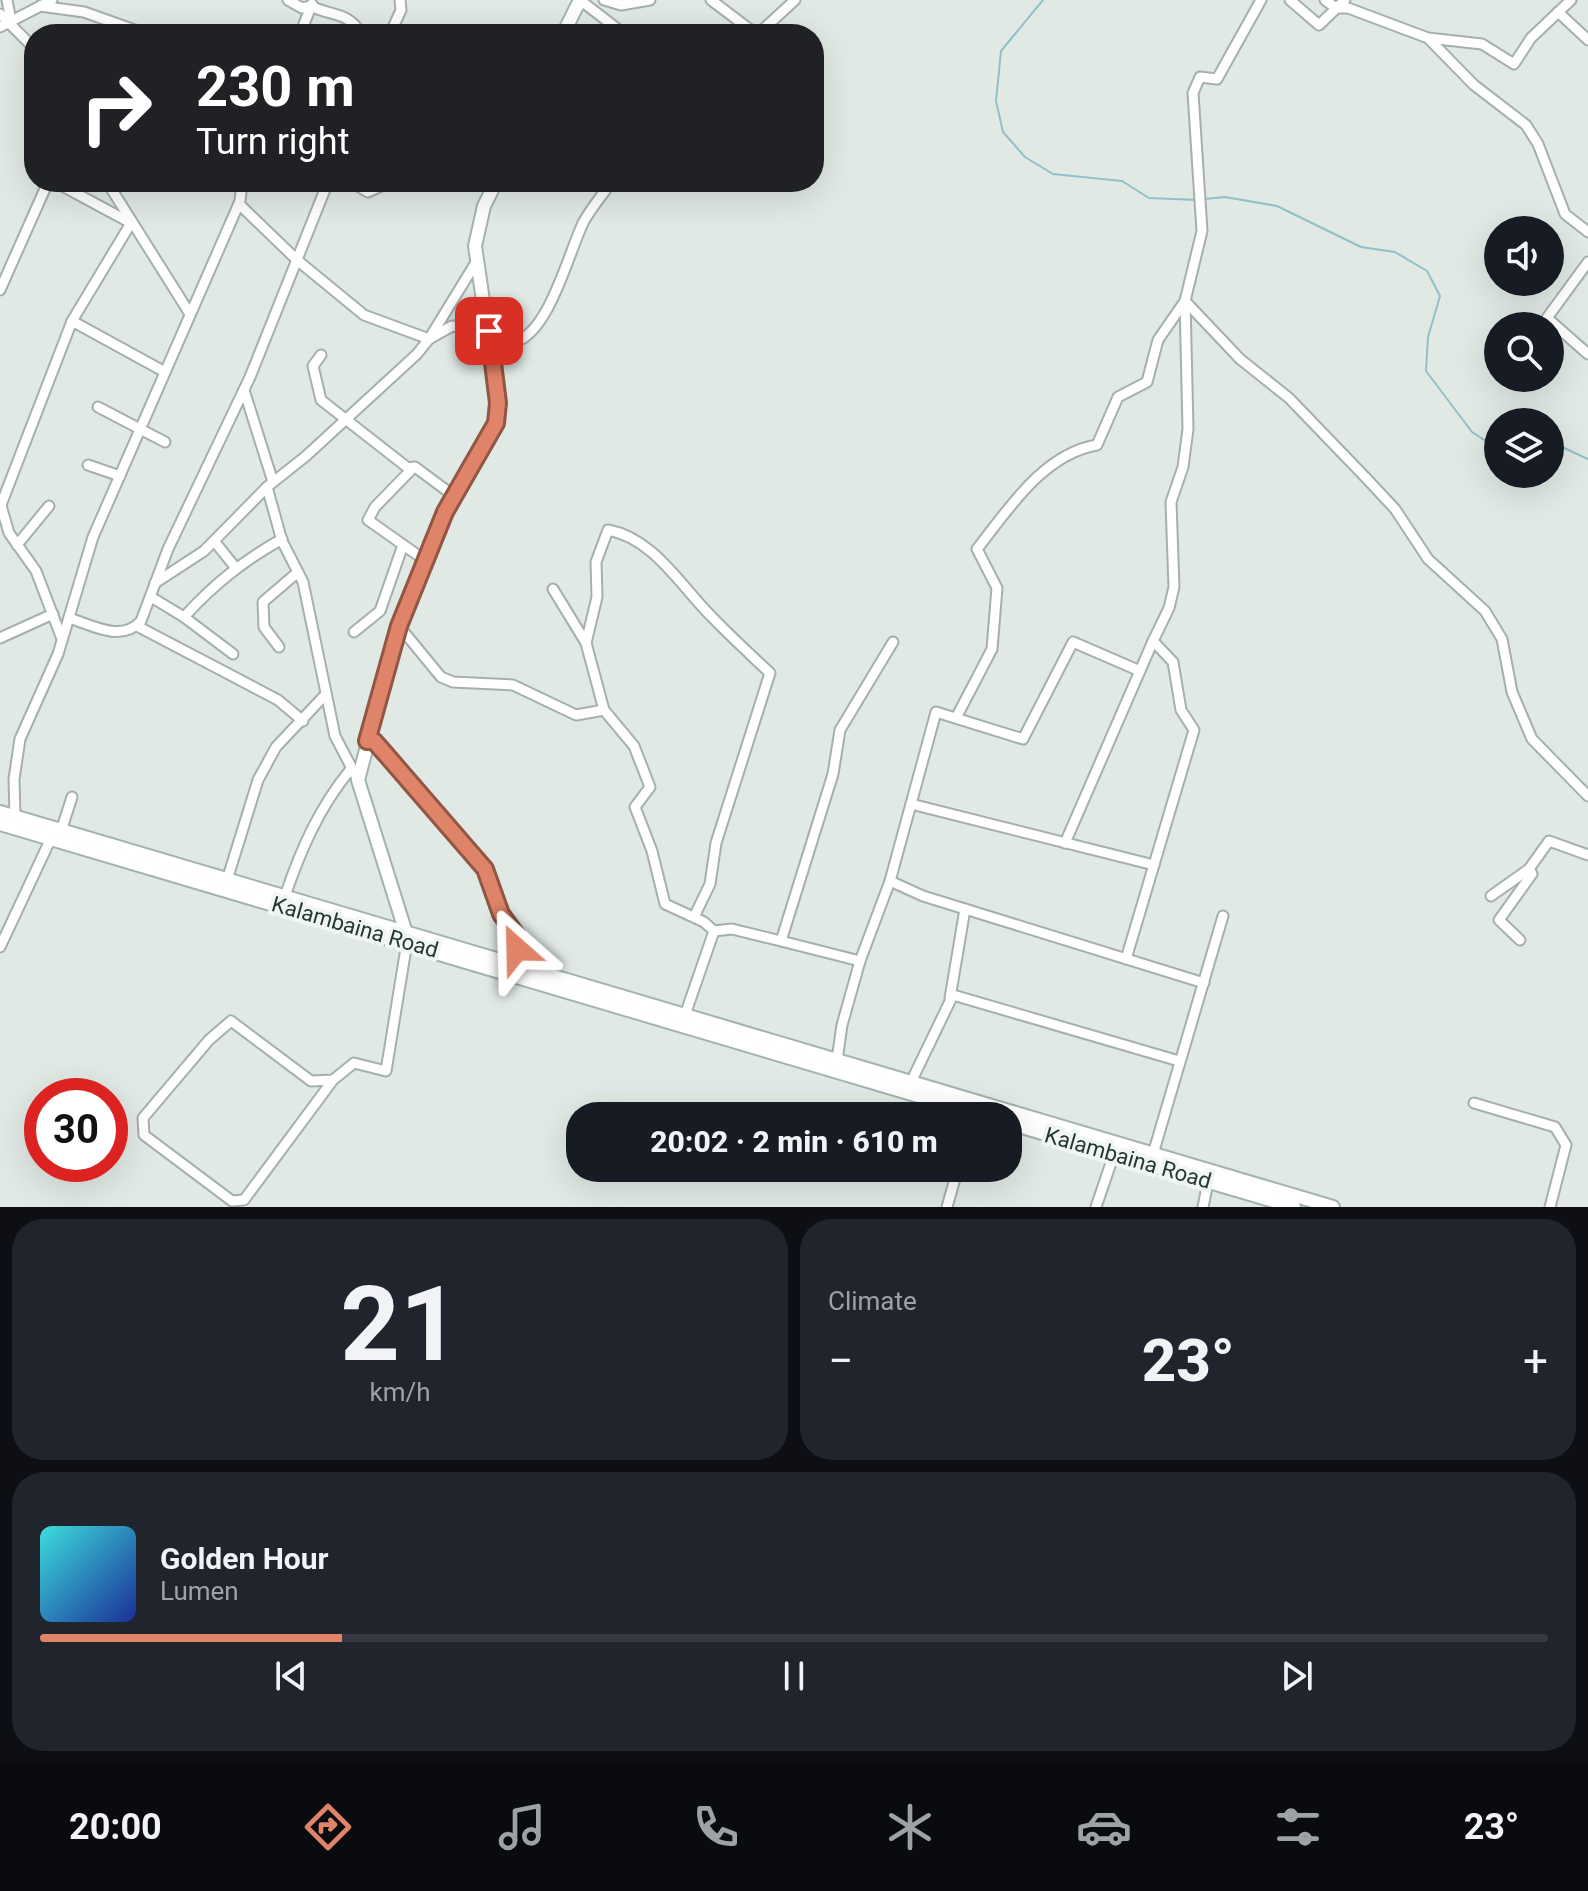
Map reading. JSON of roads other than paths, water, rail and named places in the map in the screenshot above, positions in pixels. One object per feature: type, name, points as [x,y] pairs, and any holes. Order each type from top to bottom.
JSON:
[{"type":"main road","points":[[568,24],[580,0]]},
{"type":"main road","points":[[406,937],[354,775],[367,741],[399,626],[454,496],[496,423],[498,403],[489,331],[475,264],[479,221],[492,192]]},
{"type":"main road","points":[[0,812],[56,833],[285,896],[406,937],[513,964],[1333,1207]]},
{"type":"main road","name":"Kalambaina Road","points":[[0,824],[56,833],[406,937],[939,1102]]},
{"type":"main road","name":"Kalambaina Road","points":[[1022,1127],[1292,1207]]},
{"type":"street","points":[[7,0],[11,21]]},
{"type":"street","points":[[0,27],[52,0]]},
{"type":"street","points":[[288,0],[302,8],[312,3]]},
{"type":"street","points":[[395,24],[401,10],[400,0]]},
{"type":"street","points":[[580,0],[611,24]]},
{"type":"street","points":[[604,0],[621,5],[650,0]]},
{"type":"street","points":[[711,0],[743,24]]},
{"type":"street","points":[[768,24],[795,0]]},
{"type":"street","points":[[1065,843],[1169,608],[1174,587],[1171,502],[1183,467],[1188,429],[1185,301],[1202,231],[1193,93],[1200,77],[1217,79],[1261,0]]},
{"type":"street","points":[[1290,0],[1319,25],[1345,0]]},
{"type":"street","points":[[1325,0],[1336,8],[1348,8],[1428,38],[1482,44],[1514,64],[1531,38],[1571,0]]},
{"type":"street","points":[[304,24],[312,3]]},
{"type":"street","points":[[312,3],[321,11],[337,12],[355,24]]},
{"type":"street","points":[[40,6],[84,12],[118,24]]},
{"type":"street","points":[[1558,12],[1588,40]]},
{"type":"street","points":[[0,14],[24,36]]},
{"type":"street","points":[[1428,38],[1474,85],[1526,125],[1538,144],[1565,214],[1588,232]]},
{"type":"street","points":[[0,290],[3,275],[43,192]]},
{"type":"street","points":[[74,192],[131,223]]},
{"type":"street","points":[[113,192],[190,314]]},
{"type":"street","points":[[15,816],[14,779],[20,739],[62,639],[93,537],[239,204],[240,192]]},
{"type":"street","points":[[69,618],[117,633],[137,626],[244,390],[324,192]]},
{"type":"street","points":[[239,204],[297,260],[337,289],[364,315],[429,339],[452,326],[489,331],[515,342],[525,339],[547,313],[585,220],[604,192]]},
{"type":"street","points":[[62,639],[36,571],[9,533],[0,504],[72,321],[131,223]]},
{"type":"street","points":[[1588,262],[1547,318],[1588,354]]},
{"type":"street","points":[[155,583],[215,542],[270,484],[346,420],[429,339],[475,264]]},
{"type":"street","points":[[956,718],[992,649],[997,588],[977,549],[1032,481],[1081,448],[1097,445],[1118,397],[1147,382],[1158,340],[1185,301]]},
{"type":"street","points":[[1185,301],[1240,359],[1289,398],[1395,509],[1428,559],[1485,611],[1502,639],[1512,692],[1532,739],[1588,796]]},
{"type":"street","points":[[72,321],[165,372]]},
{"type":"street","points":[[321,355],[313,366],[321,400],[411,470]]},
{"type":"street","points":[[244,390],[282,539],[298,572],[335,736],[354,775],[329,795],[302,845],[285,896]]},
{"type":"street","points":[[98,407],[165,442]]},
{"type":"street","points":[[88,465],[120,476]]},
{"type":"street","points":[[426,561],[368,520],[375,507],[415,467],[454,496]]},
{"type":"street","points":[[17,545],[49,506]]},
{"type":"street","points":[[586,643],[597,597],[596,562],[608,530],[627,534],[668,567],[709,615],[770,673],[716,843],[710,884],[694,917]]},
{"type":"street","points":[[184,617],[235,567],[282,539]]},
{"type":"street","points":[[215,542],[235,567]]},
{"type":"street","points":[[354,632],[380,611],[403,545]]},
{"type":"street","points":[[279,647],[264,627],[263,602],[298,572]]},
{"type":"street","points":[[553,589],[586,643],[604,710],[634,746],[648,775],[650,787],[635,807],[652,851],[665,904],[694,917],[714,931],[732,929],[860,961]]},
{"type":"street","points":[[151,597],[184,617],[233,654]]},
{"type":"street","points":[[0,638],[53,614]]},
{"type":"street","points":[[137,626],[278,700],[303,721]]},
{"type":"street","points":[[399,626],[441,677],[453,682],[513,685],[576,715],[604,710]]},
{"type":"street","points":[[1126,959],[1194,730],[1181,710],[1173,662],[1153,641]]},
{"type":"street","points":[[781,941],[833,774],[840,730],[893,642]]},
{"type":"street","points":[[837,1060],[842,1025],[860,961],[890,881],[936,712],[1023,739],[1073,642],[1140,671]]},
{"type":"street","points":[[227,880],[258,780],[276,747],[326,694]]},
{"type":"street","points":[[367,741],[374,741],[485,869],[501,914],[517,936],[513,964]]},
{"type":"street","points":[[0,947],[72,797]]},
{"type":"street","points":[[911,804],[1154,865]]},
{"type":"street","points":[[1491,896],[1529,869],[1549,841],[1588,855]]},
{"type":"street","points":[[1520,940],[1499,920],[1532,874],[1529,869]]},
{"type":"street","points":[[890,881],[965,909],[1204,983]]},
{"type":"street","points":[[911,1082],[950,998],[965,909]]},
{"type":"street","points":[[1153,1154],[1223,916]]},
{"type":"street","points":[[685,1015],[714,931]]},
{"type":"street","points":[[333,1080],[311,1081],[231,1021],[209,1040],[143,1118],[144,1135],[232,1201],[244,1200],[333,1080],[354,1063],[386,1071],[406,937]]},
{"type":"street","points":[[950,998],[953,995],[1179,1061]]},
{"type":"street","points":[[1474,1103],[1555,1127],[1566,1145],[1550,1207]]},
{"type":"street","points":[[1096,1207],[1114,1154]]},
{"type":"street","points":[[947,1207],[954,1182]]},
{"type":"street","points":[[1203,1207],[1208,1182]]},
{"type":"waterway","points":[[1043,0],[1001,51],[996,101],[1003,132],[1025,157],[1053,174],[1122,181],[1149,198],[1198,200]]},
{"type":"waterway","points":[[1204,199],[1225,197],[1277,206],[1361,247],[1395,252],[1427,271],[1440,296],[1428,337],[1426,371],[1472,432],[1484,440]]},
{"type":"waterway","points":[[1564,448],[1588,459]]}]
